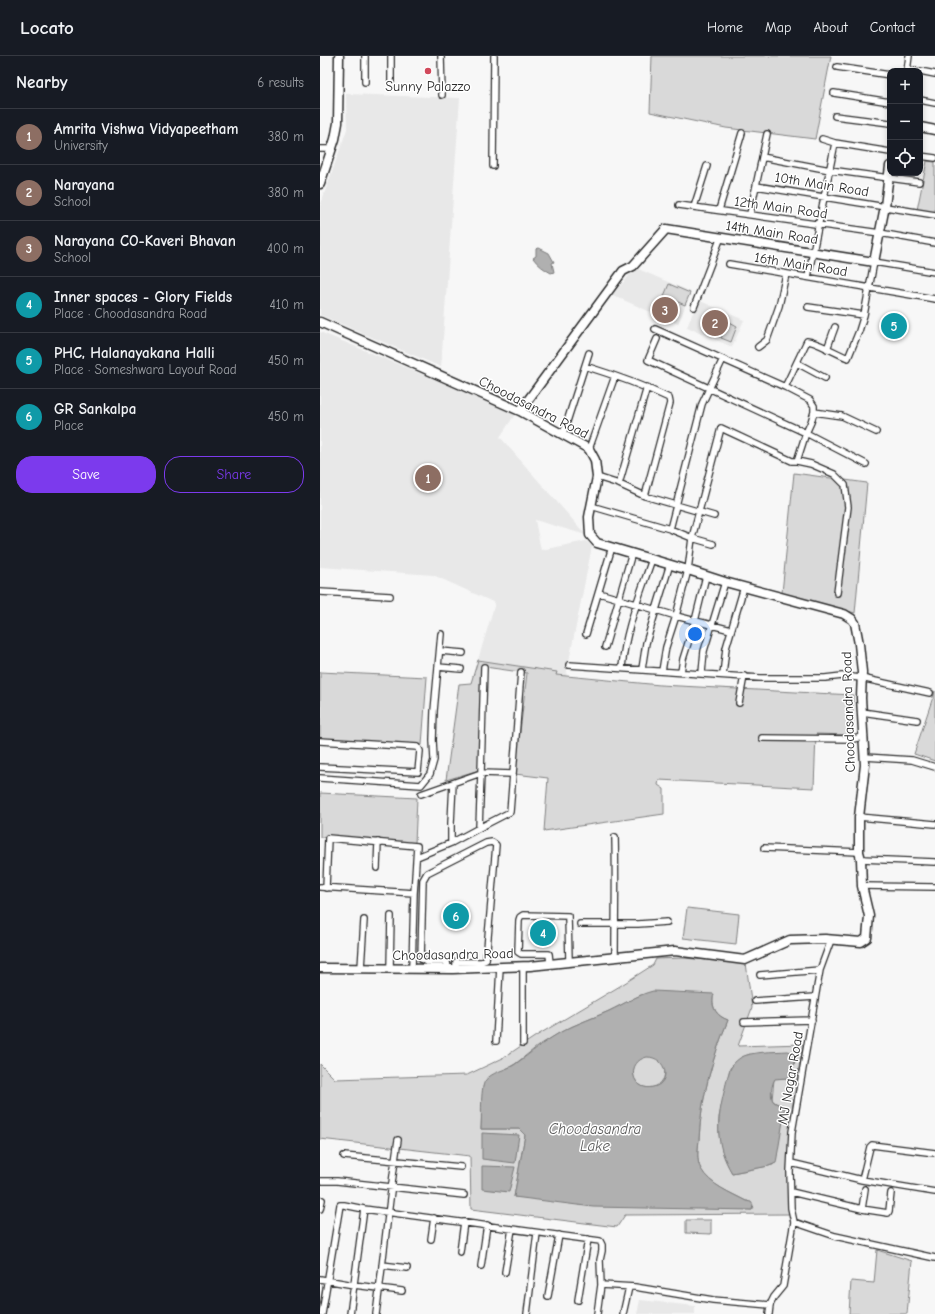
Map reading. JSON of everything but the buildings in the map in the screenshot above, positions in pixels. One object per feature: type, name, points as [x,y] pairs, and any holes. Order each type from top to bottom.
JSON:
[{"type":"street","points":[[320,184],[322,174],[336,139],[338,123],[339,56]]},
{"type":"street","points":[[364,82],[365,56]]},
{"type":"street","points":[[391,56],[391,82]]},
{"type":"street","points":[[441,56],[442,95]]},
{"type":"street","points":[[493,166],[494,56]]},
{"type":"street","points":[[907,68],[909,56]]},
{"type":"street","points":[[837,67],[887,75]]},
{"type":"street","points":[[923,72],[935,74]]},
{"type":"street","points":[[834,93],[887,102]]},
{"type":"street","points":[[923,101],[935,103]]},
{"type":"street","points":[[835,116],[887,123]]},
{"type":"street","points":[[923,128],[935,130]]},
{"type":"street","points":[[719,210],[742,133]]},
{"type":"street","points":[[750,214],[767,134]]},
{"type":"street","points":[[822,139],[835,143],[887,152]]},
{"type":"street","points":[[808,277],[835,143]]},
{"type":"street","points":[[320,149],[332,149]]},
{"type":"street","points":[[923,156],[935,158]]},
{"type":"street","points":[[762,157],[830,170],[919,182]]},
{"type":"street","points":[[694,207],[707,166]]},
{"type":"street","points":[[786,387],[807,341],[811,340],[848,358],[864,315],[880,233],[888,178]]},
{"type":"street","name":"10th Main Road","points":[[756,186],[935,215]]},
{"type":"street","name":"12th Main Road","points":[[679,205],[880,233],[935,243]]},
{"type":"street","name":"14th Main Road","points":[[520,411],[623,271],[633,266],[666,229],[874,262]]},
{"type":"street","points":[[694,307],[721,237]]},
{"type":"street","points":[[874,262],[935,272]]},
{"type":"street","name":"16th Main Road","points":[[729,264],[935,299]]},
{"type":"street","points":[[758,347],[767,340],[779,306],[786,274]]},
{"type":"street","points":[[808,307],[864,315]]},
{"type":"street","name":"Choodasandra Road","points":[[320,322],[520,411],[589,449],[595,460],[597,477],[589,517],[590,535],[597,543],[725,582],[844,614],[852,619],[855,623],[859,644],[862,672],[862,712],[865,765],[859,817],[860,855],[862,886],[869,916],[867,938],[861,942],[790,940],[745,960],[675,951],[615,957],[569,958],[550,963],[523,966],[500,967],[452,965],[412,968],[320,968]]},
{"type":"street","points":[[827,349],[835,327]]},
{"type":"street","points":[[655,329],[786,387],[810,400],[814,406],[814,412],[797,461]]},
{"type":"street","points":[[657,339],[648,360],[806,433],[866,464]]},
{"type":"street","points":[[563,434],[589,353]]},
{"type":"street","points":[[670,529],[702,404],[723,359]]},
{"type":"street","points":[[797,363],[825,378]]},
{"type":"street","points":[[585,366],[647,387],[669,398],[670,403],[645,496]]},
{"type":"street","points":[[589,449],[615,376]]},
{"type":"street","points":[[619,484],[647,387]]},
{"type":"street","points":[[814,412],[842,416],[876,432]]},
{"type":"street","points":[[662,671],[666,647],[688,570],[692,538],[698,512],[714,459],[721,428],[792,461],[811,464],[834,474],[845,485],[848,507],[837,593]]},
{"type":"street","points":[[597,477],[619,484],[645,496],[714,516]]},
{"type":"street","points":[[591,506],[670,529],[692,538],[713,544]]},
{"type":"street","points":[[586,634],[612,547]]},
{"type":"street","points":[[605,647],[632,553]]},
{"type":"street","points":[[622,668],[625,644],[632,616],[652,559]]},
{"type":"street","points":[[642,669],[644,653],[655,610],[670,564]]},
{"type":"street","points":[[681,672],[684,654],[695,621],[706,576]]},
{"type":"street","points":[[702,673],[704,651],[725,582]]},
{"type":"street","points":[[723,675],[726,648],[744,587]]},
{"type":"street","points":[[320,592],[390,596]]},
{"type":"street","points":[[598,593],[676,616],[731,630]]},
{"type":"street","points":[[320,778],[421,785],[430,774],[434,760],[434,711],[441,634]]},
{"type":"street","points":[[440,651],[463,653]]},
{"type":"street","points":[[569,665],[760,678],[825,678],[842,676],[861,678],[930,693]]},
{"type":"street","points":[[438,667],[460,670]]},
{"type":"street","points":[[479,828],[484,667]]},
{"type":"street","points":[[417,857],[451,843],[510,812],[521,672]]},
{"type":"street","points":[[739,702],[744,676]]},
{"type":"street","points":[[862,712],[917,720]]},
{"type":"street","points":[[762,738],[853,739],[863,737]]},
{"type":"street","points":[[320,741],[418,747],[420,751],[418,772],[320,767]]},
{"type":"street","points":[[865,757],[912,760],[935,767]]},
{"type":"street","points":[[421,794],[481,773],[513,774]]},
{"type":"street","points":[[451,843],[453,783]]},
{"type":"street","points":[[859,817],[935,824]]},
{"type":"street","points":[[615,837],[615,957]]},
{"type":"street","points":[[326,888],[328,838],[417,846],[412,968]]},
{"type":"street","points":[[377,868],[378,842]]},
{"type":"street","points":[[492,842],[496,845],[486,960],[481,962],[452,965],[426,962],[421,959],[424,876],[479,846],[492,842]]},
{"type":"street","points":[[764,848],[935,862]]},
{"type":"street","points":[[862,886],[935,887]]},
{"type":"street","points":[[320,887],[414,893]]},
{"type":"street","points":[[550,963],[549,954],[521,954],[518,952],[519,920],[523,915],[568,916],[569,958]]},
{"type":"street","points":[[390,968],[391,916]]},
{"type":"street","points":[[361,968],[364,920]]},
{"type":"street","points":[[580,924],[638,924],[667,922]]},
{"type":"street","name":"MJ Nagar Road","points":[[794,1222],[790,1208],[792,1132],[820,970],[831,940]]},
{"type":"street","points":[[523,966],[523,1043]]},
{"type":"street","points":[[496,1041],[500,967]]},
{"type":"street","points":[[760,975],[820,970]]},
{"type":"street","points":[[755,1000],[815,998]]},
{"type":"street","points":[[744,1022],[812,1020]]},
{"type":"street","points":[[383,1314],[376,1314],[394,1161],[398,1140]]},
{"type":"street","points":[[862,1180],[870,1147],[872,1145],[935,1153]]},
{"type":"street","points":[[344,1156],[460,1167]]},
{"type":"street","points":[[791,1163],[862,1180],[935,1192]]},
{"type":"street","points":[[320,1181],[464,1195]]},
{"type":"street","points":[[862,1209],[865,1189]]},
{"type":"street","points":[[791,1192],[862,1209],[888,1213],[891,1193]]},
{"type":"street","points":[[320,1209],[322,1200]]},
{"type":"street","points":[[322,1311],[340,1205],[344,1205],[600,1241],[602,1245],[601,1285],[597,1314]]},
{"type":"street","points":[[350,1314],[364,1209]]},
{"type":"street","points":[[431,1239],[434,1218]]},
{"type":"street","points":[[460,1252],[464,1222]]},
{"type":"street","points":[[769,1314],[770,1305],[783,1286],[794,1222],[835,1236],[935,1258]]},
{"type":"street","points":[[481,1266],[487,1225]]},
{"type":"street","points":[[505,1272],[512,1229]]},
{"type":"street","points":[[527,1314],[537,1233]]},
{"type":"street","points":[[548,1296],[559,1235]]},
{"type":"street","points":[[578,1300],[588,1239]]},
{"type":"street","points":[[382,1265],[407,1268]]},
{"type":"street","points":[[320,1279],[402,1291]]},
{"type":"street","points":[[601,1285],[629,1287],[713,1300],[770,1305]]},
{"type":"street","points":[[623,1314],[629,1287]]},
{"type":"shaded area","points":[[652,56],[831,56],[815,139],[726,128],[650,112]]},
{"type":"shaded area","points":[[346,94],[460,98],[441,367],[320,315],[320,206],[347,129]]},
{"type":"shaded area","points":[[927,161],[935,162],[935,213],[917,210]]},
{"type":"shaded area","points":[[636,268],[691,292],[678,324],[612,295]]},
{"type":"shaded area","points":[[669,284],[690,293],[685,305],[664,296]]},
{"type":"shaded area","points":[[698,300],[744,320],[732,347],[687,327]]},
{"type":"shaded area","points":[[718,317],[727,321],[720,337],[712,334]]},
{"type":"shaded area","points":[[728,321],[737,326],[731,342],[721,338]]},
{"type":"shaded area","points":[[320,332],[516,413],[500,437],[586,535],[535,520],[541,550],[586,541],[592,546],[566,676],[555,675],[556,672],[478,660],[495,603],[433,575],[320,567]]},
{"type":"shaded area","points":[[794,473],[867,483],[855,613],[782,593]]},
{"type":"shaded area","points":[[478,660],[557,672],[556,675],[660,685],[853,695],[853,735],[816,734],[814,788],[659,780],[658,785],[664,789],[664,814],[544,831],[548,778],[515,774],[527,673],[485,667],[479,770],[446,780],[459,684],[471,683]]},
{"type":"shaded area","points":[[320,672],[427,677],[422,745],[320,740]]},
{"type":"shaded area","points":[[935,691],[935,761],[914,754]]},
{"type":"shaded area","points":[[320,793],[417,798],[415,843],[320,837]]},
{"type":"shaded area","points":[[687,908],[739,914],[736,944],[683,938]]},
{"type":"shaded area","points":[[683,958],[746,963],[752,1008],[738,1046],[803,1044],[792,1110],[787,1169],[789,1214],[625,1215],[617,1227],[471,1209],[470,1156],[320,1139],[320,1064],[335,1079],[467,1075],[503,1058],[536,1036],[653,965],[656,959]],"holes":[[[641,995],[713,997],[713,1005],[716,1012],[728,1020],[708,1079],[700,1124],[698,1159],[701,1170],[710,1180],[728,1192],[748,1201],[754,1207],[752,1210],[514,1197],[525,1135],[519,1129],[481,1129],[483,1087],[488,1079],[515,1064],[538,1046],[561,1032]],[[750,1054],[787,1078],[774,1079],[772,1100],[783,1106],[785,1109],[773,1165],[732,1173],[725,1159],[721,1146],[719,1117],[730,1068],[742,1057]]]},
{"type":"shaded area","points":[[649,1056],[660,1061],[665,1072],[660,1083],[649,1088],[638,1083],[633,1072],[638,1061]]},
{"type":"shaded area","points":[[686,1220],[711,1220],[711,1234],[686,1233]]},
{"type":"shaded area","points":[[877,1250],[912,1261],[907,1314],[849,1314],[851,1281],[874,1283]]},
{"type":"shaded area","points":[[640,1300],[695,1306],[695,1314],[637,1314]]},
{"type":"water","points":[[539,248],[549,253],[554,262],[552,263],[554,272],[551,273],[546,270],[533,258],[536,256],[536,249]]},
{"type":"water","name":"Choodasandra Lake","points":[[653,991],[714,994],[713,1003],[715,1010],[720,1016],[728,1020],[712,1064],[702,1109],[698,1151],[699,1166],[705,1175],[715,1184],[746,1201],[751,1202],[753,1205],[752,1210],[593,1207],[514,1197],[525,1135],[519,1129],[481,1129],[483,1085],[485,1081],[491,1075],[511,1067],[558,1034]],"holes":[[[647,1057],[654,1058],[663,1065],[665,1070],[663,1081],[659,1085],[653,1087],[640,1085],[634,1076],[636,1064],[640,1060]]]},
{"type":"water","points":[[788,1051],[794,1053],[796,1058],[791,1076],[787,1078],[775,1079],[772,1090],[772,1100],[783,1106],[785,1109],[776,1163],[769,1166],[732,1173],[722,1152],[719,1121],[727,1079],[733,1064],[740,1058],[750,1054]]},
{"type":"water","name":"Choodasandra Lake","points":[[482,1133],[519,1135],[515,1163],[482,1159]]},
{"type":"water","name":"Choodasandra Lake","points":[[482,1166],[515,1167],[509,1192],[482,1189]]},
{"type":"place","name":"Sunny Palazzo","points":[[428,71]]},
{"type":"place","name":"Narayana CO-Kaveri Bhavan","points":[[665,310]]},
{"type":"place","name":"Narayana","points":[[715,323]]},
{"type":"place","name":"PHC, Halanayakana Halli","points":[[894,326]]},
{"type":"place","name":"Amrita Vishwa Vidyapeetham","points":[[428,478]]},
{"type":"place","name":"GR Sankalpa","points":[[456,916]]},
{"type":"place","name":"Inner spaces - Glory Fields","points":[[543,933]]}]
